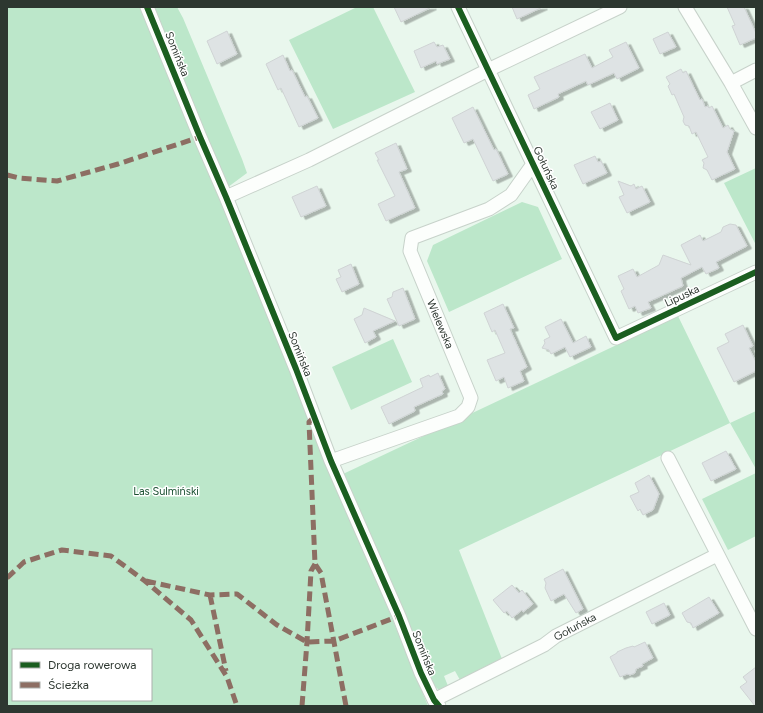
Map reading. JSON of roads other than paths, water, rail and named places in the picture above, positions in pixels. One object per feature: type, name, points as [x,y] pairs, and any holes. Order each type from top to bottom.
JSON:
[{"type":"street","name":"Somińska","points":[[147,7],[200,137],[226,196],[296,369],[331,461],[399,616],[421,673],[436,703]]},
{"type":"street","name":"Gołuńska","points":[[458,7],[616,338]]},
{"type":"street","points":[[226,196],[309,160],[488,70],[620,7]]},
{"type":"street","points":[[685,7],[731,83],[756,128]]},
{"type":"street","points":[[731,83],[756,70]]},
{"type":"street","name":"Wielewska","points":[[331,461],[459,416],[468,407],[471,398],[410,251],[412,238],[489,209],[511,195],[533,164]]},
{"type":"street","name":"Lipuska","points":[[616,338],[756,272]]},
{"type":"street","points":[[668,458],[756,629]]},
{"type":"street","name":"Gołuńska","points":[[436,703],[544,645],[556,636],[717,555]]},
{"type":"park label","name":"Las Sulmiński","points":[[166,491]]}]
